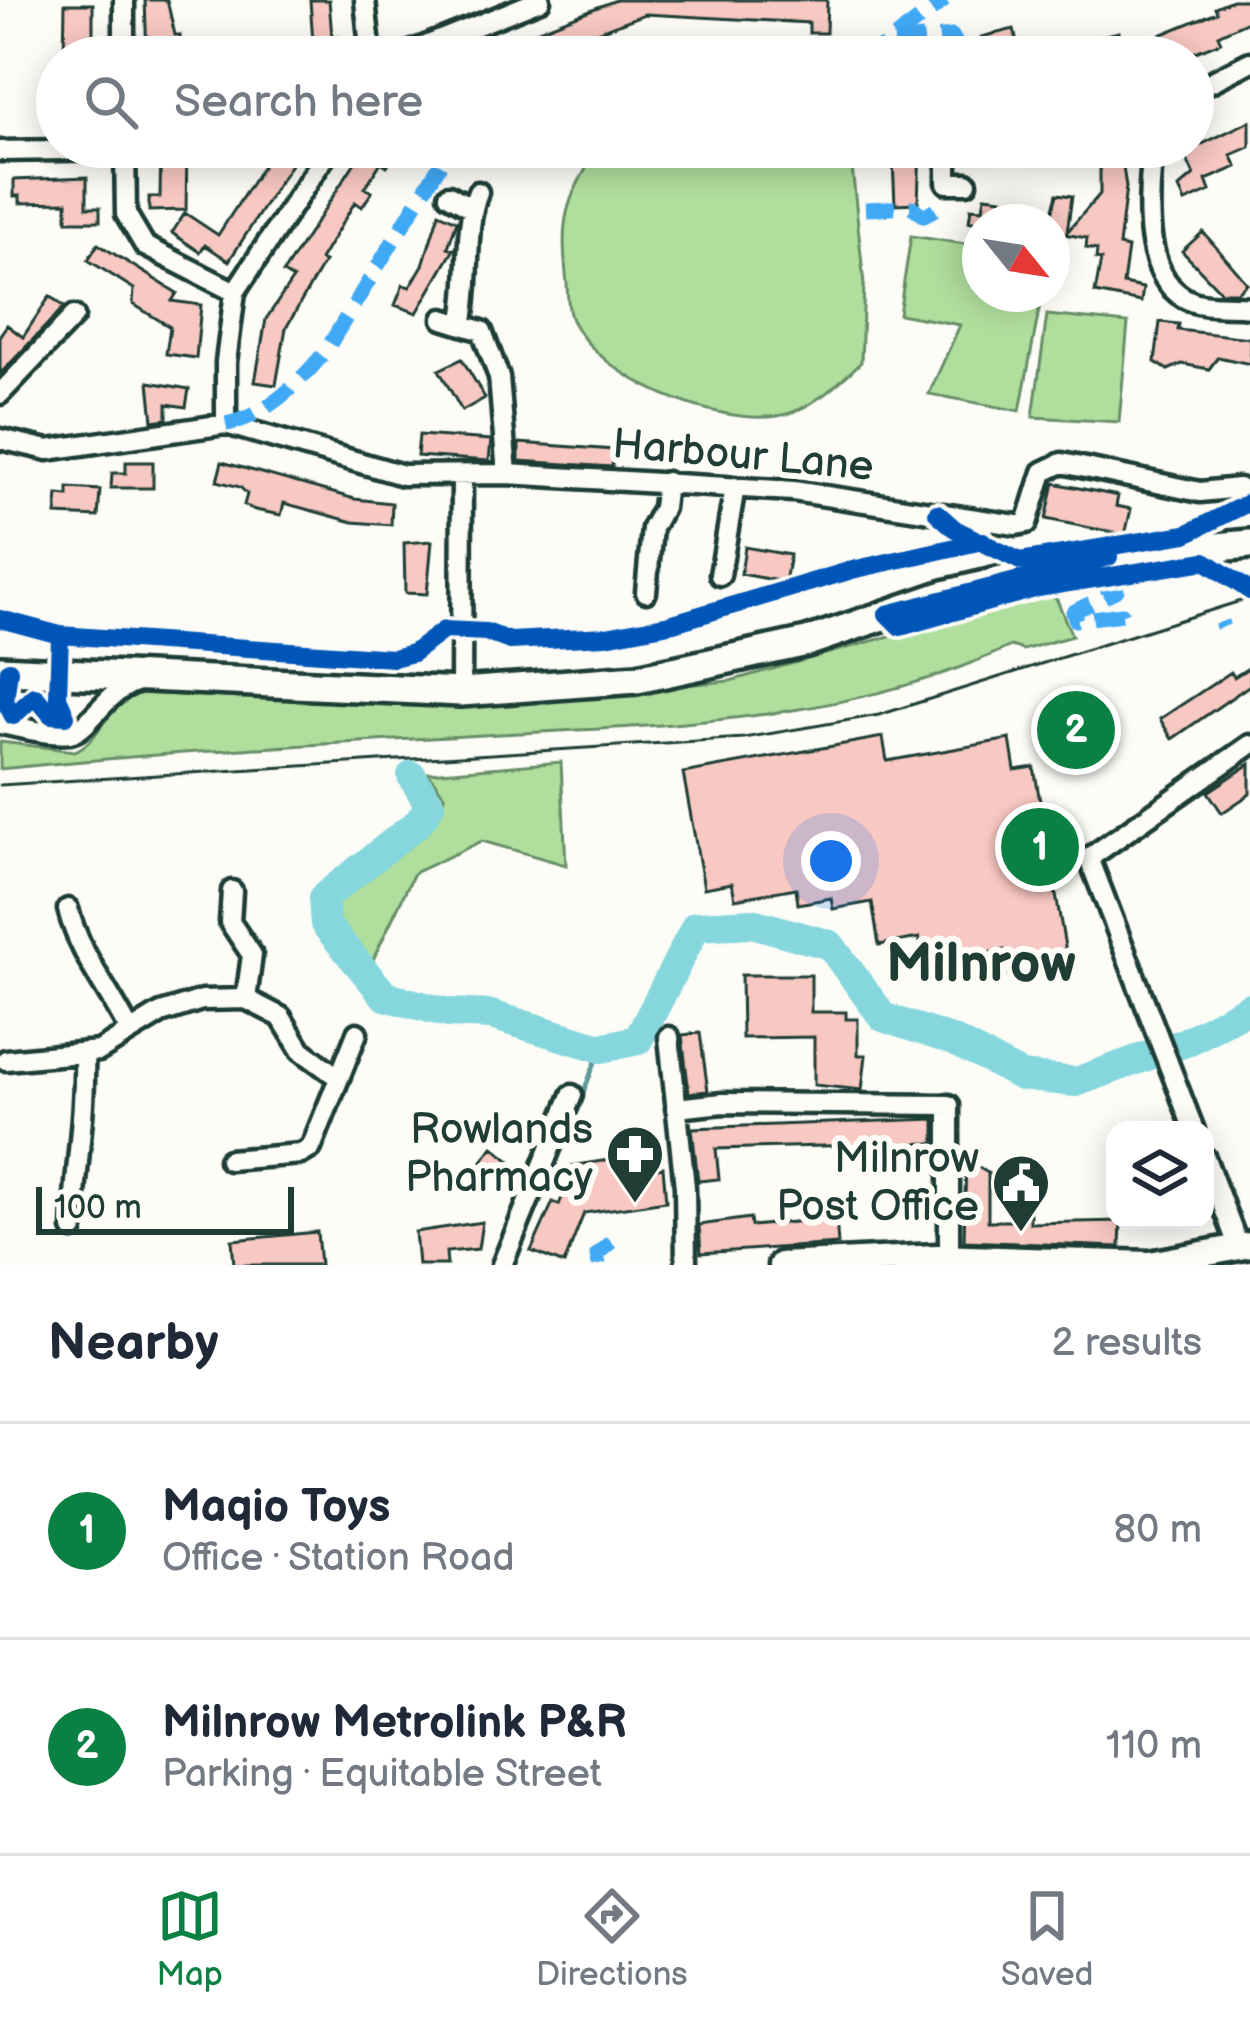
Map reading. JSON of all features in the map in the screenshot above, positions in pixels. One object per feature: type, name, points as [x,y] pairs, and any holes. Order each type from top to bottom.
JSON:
[{"type":"main road","points":[[8,667],[144,679],[461,692],[637,679],[807,641],[944,595],[1108,556],[1250,544]]},
{"type":"street","points":[[124,0],[124,36]]},
{"type":"street","points":[[365,0],[369,36]]},
{"type":"street","points":[[450,36],[539,0]]},
{"type":"street","points":[[1214,85],[1250,62]]},
{"type":"street","points":[[0,151],[36,150]]},
{"type":"street","points":[[125,168],[126,214],[146,247],[235,292]]},
{"type":"street","points":[[226,424],[226,362],[235,292],[317,168]]},
{"type":"street","points":[[950,168],[953,189]]},
{"type":"street","points":[[1153,168],[1153,244],[1163,277],[1179,295],[1197,303],[1250,308]]},
{"type":"street","points":[[449,195],[475,200],[472,279],[462,325]]},
{"type":"street","points":[[0,394],[74,316]]},
{"type":"street","points":[[442,319],[482,331],[499,377],[507,474]]},
{"type":"street","name":"Harbour Lane","points":[[0,439],[48,450],[226,424],[403,475],[507,474],[735,487],[1016,525],[1028,523],[1043,472],[1062,463],[1200,492],[1239,488]]},
{"type":"street","points":[[461,692],[462,475]]},
{"type":"street","points":[[646,592],[652,528],[663,508],[666,482]]},
{"type":"street","points":[[720,575],[735,487]]},
{"type":"street","points":[[74,674],[89,695],[94,716]]},
{"type":"street","points":[[0,724],[70,734],[94,716],[112,692],[144,679]]},
{"type":"street","points":[[1191,1121],[1090,871],[1089,858],[1250,746]]},
{"type":"street","points":[[232,891],[230,922],[252,956],[246,999]]},
{"type":"street","points":[[68,909],[77,945],[102,976],[130,1032]]},
{"type":"street","points":[[6,1060],[99,1051],[161,1012],[202,1000],[246,999],[281,1017],[302,1050],[339,1078]]},
{"type":"street","points":[[229,1160],[301,1154],[311,1148],[357,1033]]},
{"type":"street","points":[[669,1037],[686,1265]]},
{"type":"street","points":[[73,1229],[75,1142],[86,1106],[84,1052]]},
{"type":"street","points":[[502,1265],[572,1096]]},
{"type":"street","points":[[676,1108],[723,1103],[949,1105],[949,1257]]},
{"type":"street","points":[[781,1265],[949,1257],[1150,1265],[1245,1247],[1214,1178]]},
{"type":"green space","points":[[587,168],[852,168],[864,284],[861,362],[823,395],[778,416],[723,413],[662,394],[633,379],[587,342],[570,316],[564,242],[567,212]]},
{"type":"green space","points":[[911,236],[962,243],[962,312],[1039,312],[1020,411],[929,394],[960,325],[899,314]]},
{"type":"green space","points":[[1047,315],[1128,323],[1119,422],[1033,417]]},
{"type":"green space","points":[[1046,592],[1057,600],[1072,636],[1023,650],[1011,646],[948,672],[819,706],[685,723],[241,749],[0,769],[0,742],[75,751],[92,738],[117,705],[136,693],[438,706],[730,681]]},
{"type":"green space","points":[[561,762],[566,865],[482,841],[414,873],[370,966],[332,924],[334,898],[400,854],[430,826],[444,795],[428,773]]},
{"type":"building","points":[[145,0],[167,0],[175,35],[180,36],[146,36]]},
{"type":"building","points":[[310,0],[329,0],[332,36],[313,36]]},
{"type":"building","points":[[616,0],[827,0],[826,33],[809,33],[809,23],[645,14],[586,36],[523,36]]},
{"type":"building","points":[[1250,0],[1250,20],[1218,35],[1221,42],[1214,45],[1214,36],[1158,36],[1217,12],[1215,7]]},
{"type":"building","points":[[65,4],[93,4],[93,36],[64,36]]},
{"type":"building","points":[[1014,29],[1016,36],[985,36]]},
{"type":"building","points":[[1250,121],[1250,147],[1231,155],[1237,167],[1206,180],[1210,191],[1185,202],[1179,188],[1194,175],[1191,168],[1214,168],[1214,138]]},
{"type":"building","points":[[161,168],[187,168],[186,210],[149,211],[149,197],[160,197]]},
{"type":"building","points":[[261,168],[289,168],[229,261],[205,245],[200,252],[172,233],[185,213],[218,235]]},
{"type":"building","points":[[351,168],[377,168],[365,188],[372,192],[362,207],[355,202],[286,328],[276,385],[255,382],[266,319],[293,279],[283,273]]},
{"type":"building","points":[[893,168],[919,168],[918,203],[895,204]]},
{"type":"building","points":[[1100,168],[1123,168],[1126,187],[1119,246],[1128,248],[1123,284],[1143,288],[1141,302],[1095,293],[1101,260],[1096,259],[1097,250],[1086,248],[1087,238],[1070,235],[1070,229],[1100,194]]},
{"type":"building","points":[[87,177],[87,207],[100,207],[100,221],[67,221],[67,202],[20,203],[20,196],[14,196],[14,180]]},
{"type":"building","points":[[1057,194],[1072,196],[1070,210],[1070,204],[1054,204]]},
{"type":"building","points":[[985,196],[1002,198],[1000,204],[984,204]]},
{"type":"building","points":[[439,213],[457,221],[448,247],[454,249],[417,313],[395,305],[403,285],[410,287],[423,265]]},
{"type":"building","points":[[1203,232],[1247,283],[1237,292],[1221,292],[1182,251]]},
{"type":"building","points":[[98,244],[177,293],[172,301],[201,305],[196,358],[166,354],[170,327],[133,304],[134,289],[88,260]]},
{"type":"building","points":[[50,296],[64,307],[0,374],[0,335],[7,325],[23,337]]},
{"type":"building","points":[[1160,322],[1179,324],[1178,330],[1250,338],[1250,364],[1218,357],[1209,369],[1182,364],[1168,370],[1155,362]]},
{"type":"building","points":[[462,359],[485,398],[462,411],[439,370]]},
{"type":"building","points":[[149,382],[189,389],[186,407],[167,404],[167,419],[153,421]]},
{"type":"building","points":[[419,435],[491,440],[489,461],[417,456]]},
{"type":"building","points":[[519,443],[614,450],[612,467],[519,461]]},
{"type":"building","points":[[126,462],[153,462],[153,488],[111,488],[112,473],[126,473]]},
{"type":"building","points":[[222,462],[355,499],[392,503],[391,525],[353,522],[284,503],[281,515],[255,510],[244,505],[247,494],[240,487],[217,481]]},
{"type":"building","points":[[1054,483],[1118,496],[1116,506],[1131,509],[1125,535],[1046,519]]},
{"type":"building","points":[[68,488],[100,490],[98,517],[56,515],[58,495],[68,496]]},
{"type":"building","points":[[432,541],[427,594],[405,593],[404,543]]},
{"type":"building","points":[[745,547],[790,555],[785,582],[741,574]]},
{"type":"building","points":[[1250,667],[1250,685],[1172,739],[1160,719],[1231,672],[1234,677]]},
{"type":"building","points":[[883,737],[887,761],[1010,739],[1015,770],[1034,767],[1068,964],[1008,975],[1004,950],[924,964],[919,938],[879,945],[872,902],[833,909],[831,898],[798,904],[796,888],[735,899],[732,883],[704,888],[683,773]]},
{"type":"building","points":[[1250,764],[1250,794],[1222,813],[1208,792]]},
{"type":"building","points":[[741,975],[811,975],[811,1012],[846,1012],[846,1019],[858,1019],[858,1055],[866,1055],[862,1090],[814,1085],[814,1037],[742,1038]]},
{"type":"building","points":[[700,1033],[708,1091],[689,1093],[682,1035]]},
{"type":"building","points":[[935,1119],[935,1143],[716,1149],[719,1179],[698,1181],[692,1128]]},
{"type":"building","points":[[493,1147],[525,1173],[516,1196],[478,1166]]},
{"type":"building","points":[[622,1158],[624,1174],[663,1167],[666,1201],[584,1213],[564,1264],[531,1251],[553,1202],[559,1205],[565,1190],[574,1189],[570,1166]]},
{"type":"building","points":[[966,1160],[988,1173],[988,1221],[1016,1221],[1016,1214],[1030,1214],[1030,1223],[1106,1221],[1106,1229],[1121,1229],[1120,1247],[964,1241]]},
{"type":"building","points":[[750,1218],[751,1226],[836,1218],[838,1244],[701,1253],[699,1225]]},
{"type":"building","points":[[482,1222],[478,1249],[446,1252],[447,1265],[418,1265],[415,1232]]},
{"type":"building","points":[[317,1232],[320,1265],[234,1265],[232,1240]]},
{"type":"waterway","points":[[412,776],[430,805],[419,822],[323,898],[325,924],[385,996],[448,1013],[491,1015],[601,1048],[638,1040],[696,926],[752,923],[830,945],[883,1017],[954,1041],[1021,1076],[1076,1082],[1186,1042],[1250,1007]]},
{"type":"waterway","points":[[514,1265],[601,1048]]},
{"type":"tram line","points":[[0,785],[744,738],[879,715],[1250,598]]},
{"type":"marked path","points":[[898,36],[945,0]]},
{"type":"marked path","points":[[226,424],[268,406],[325,352],[438,168]]},
{"type":"marked path","points":[[865,209],[912,207],[924,216],[946,202]]},
{"type":"marked path","points":[[1102,586],[1117,590],[1073,612],[1076,620],[1122,614],[1124,619]]},
{"type":"marked path","points":[[1221,622],[1223,627]]},
{"type":"marked path","points":[[599,1265],[597,1255],[612,1242]]},
{"type":"cycle path","points":[[937,513],[955,529],[1020,561],[1186,534],[1250,502]]},
{"type":"cycle path","points":[[0,619],[60,635],[393,658],[413,653],[444,630],[486,632],[510,641],[606,636],[670,624],[852,570],[983,541]]},
{"type":"cycle path","points":[[1109,557],[887,614],[900,627],[1038,588],[1205,561],[1250,591]]},
{"type":"cycle path","points":[[9,670],[5,701],[13,716],[35,696],[51,715],[66,716],[58,697],[60,635]]},
{"type":"place","name":"Milnrow Metrolink P&R","points":[[1076,730]]},
{"type":"place","name":"Maqio Toys","points":[[1040,847]]},
{"type":"place","name":"Rowlands Pharmacy","points":[[635,1205]]},
{"type":"place","name":"Milnrow Post Office","points":[[1021,1234]]},
{"type":"district","name":"Milnrow","points":[[981,964]]}]
